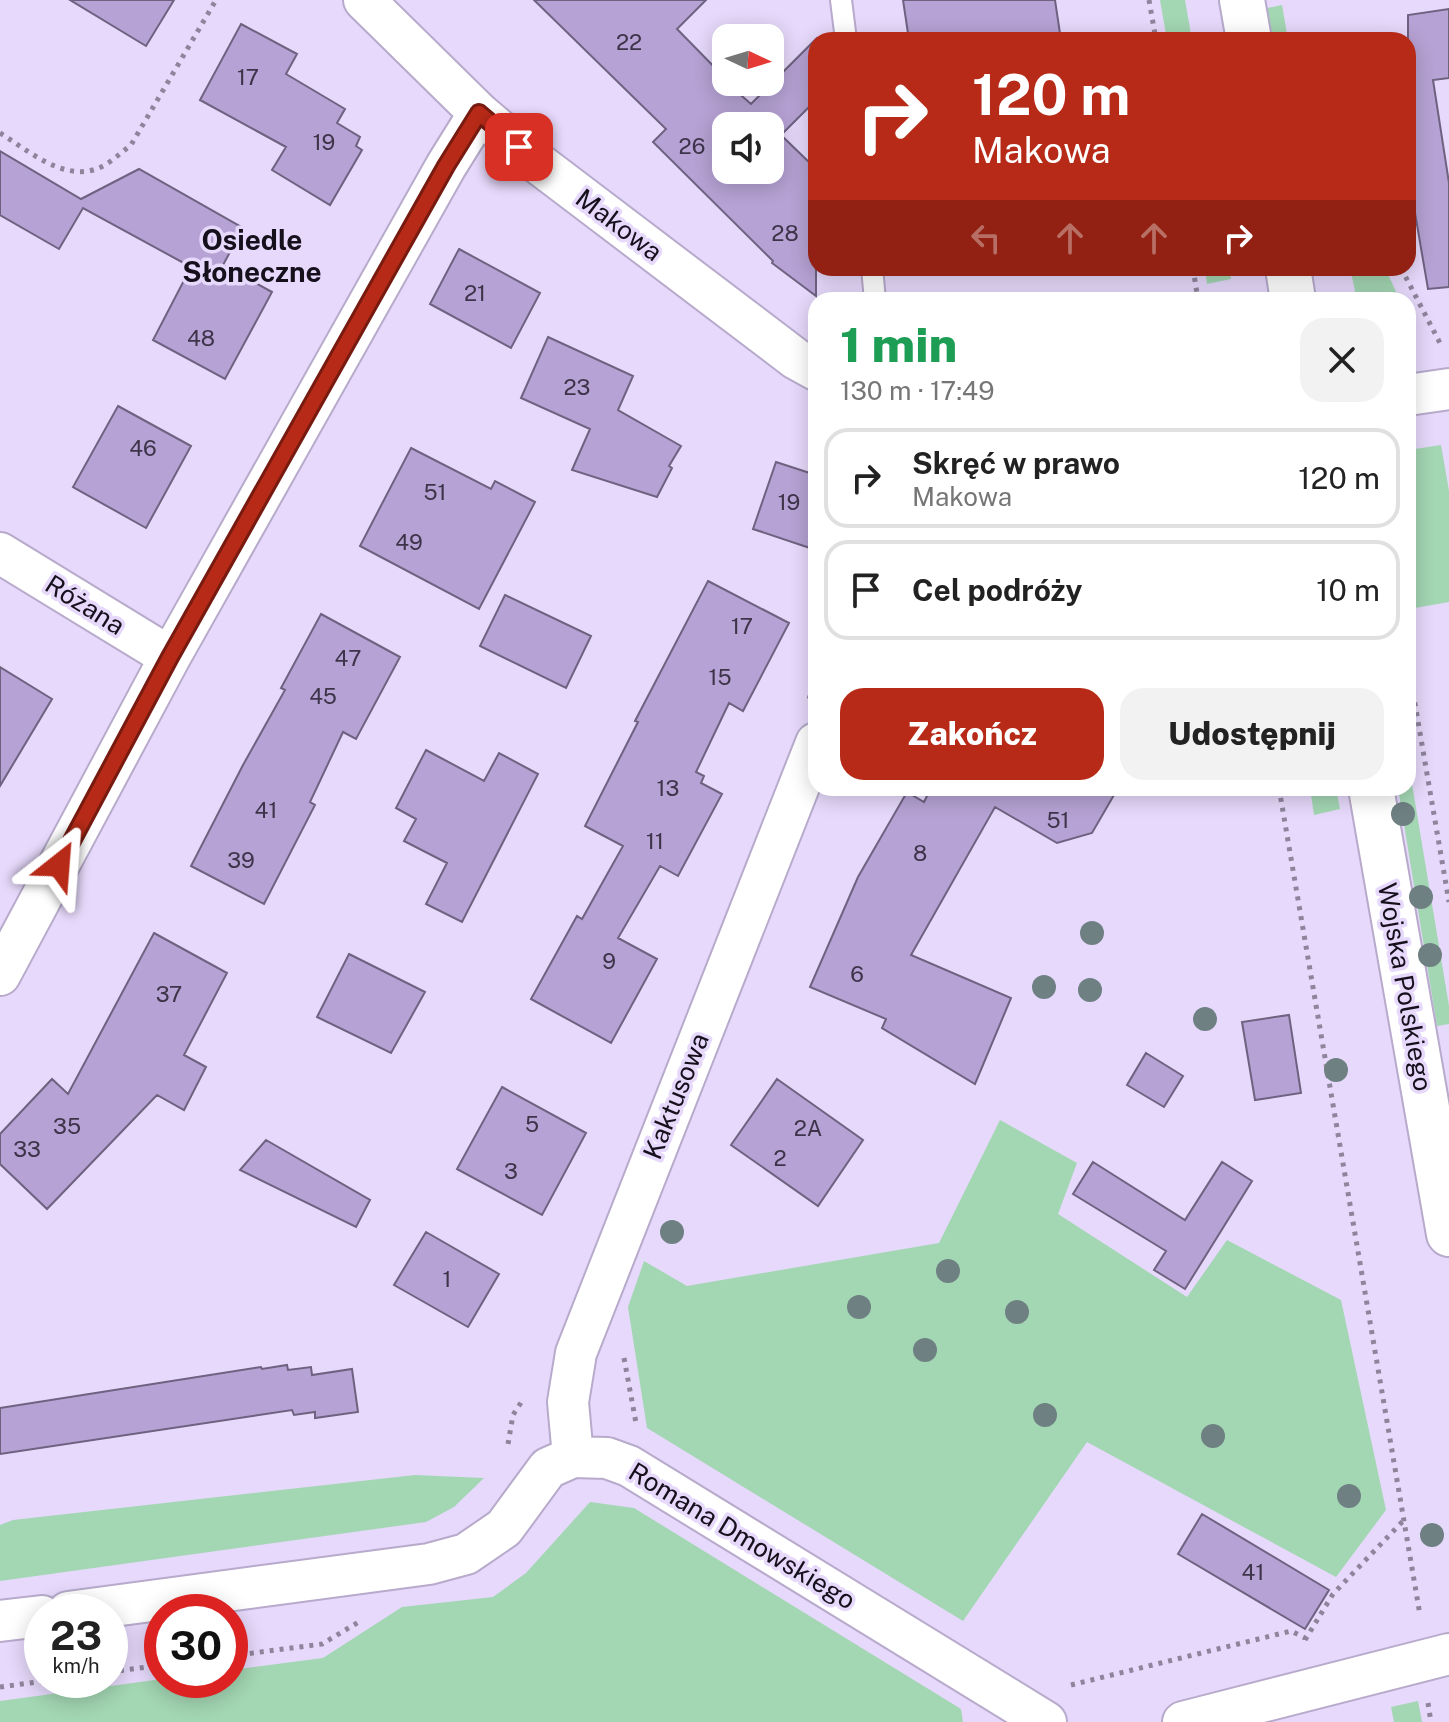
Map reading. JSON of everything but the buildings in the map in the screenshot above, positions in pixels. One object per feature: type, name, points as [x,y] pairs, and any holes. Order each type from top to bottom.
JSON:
[{"type":"main road","points":[[1242,0],[1248,32]]},
{"type":"main road","name":"Wojska Polskiego","points":[[1372,796],[1449,1234]]},
{"type":"street","name":"Makowa","points":[[364,0],[479,113],[539,164],[808,366]]},
{"type":"street","points":[[0,975],[170,657],[446,166],[479,113]]},
{"type":"street","points":[[1416,394],[1449,389]]},
{"type":"street","name":"Różana","points":[[0,553],[170,657]]},
{"type":"street","name":"Kaktusowa","points":[[573,1457],[568,1402],[576,1353],[808,732]]},
{"type":"street","points":[[128,1604],[429,1564],[466,1554],[504,1528],[548,1468],[573,1457]]},
{"type":"street","name":"Romana Dmowskiego","points":[[573,1457],[607,1458],[629,1466],[1046,1722]]},
{"type":"street","points":[[0,1621],[24,1618]]},
{"type":"street","points":[[1183,1722],[1449,1654]]},
{"type":"lane","points":[[841,0],[845,32]]},
{"type":"path","points":[[0,133],[49,164],[92,171],[109,162],[131,145],[216,0]]},
{"type":"path","points":[[1149,0],[1155,32]]},
{"type":"path","points":[[1416,297],[1441,345]]},
{"type":"path","points":[[1416,710],[1449,902]]},
{"type":"path","points":[[1280,796],[1420,1616]]},
{"type":"path","points":[[624,1357],[638,1435]]},
{"type":"path","points":[[508,1446],[513,1415],[527,1392]]},
{"type":"path","points":[[1333,1594],[1403,1521]]},
{"type":"path","points":[[248,1654],[322,1644],[363,1620]]},
{"type":"path","points":[[1066,1686],[1291,1631],[1305,1638]]},
{"type":"path","points":[[0,1687],[24,1684]]},
{"type":"green space","points":[[1160,0],[1185,0],[1191,32],[1166,32]]},
{"type":"green space","points":[[1282,5],[1287,32],[1272,32],[1267,8]]},
{"type":"green space","points":[[1206,276],[1230,276],[1231,279],[1207,284]]},
{"type":"green space","points":[[1352,276],[1389,276],[1396,292],[1355,292]]},
{"type":"green space","points":[[1441,445],[1449,491],[1449,602],[1416,608],[1416,449]]},
{"type":"green space","points":[[1311,796],[1338,796],[1340,809],[1314,815]]},
{"type":"green space","points":[[1399,796],[1414,796],[1449,1006],[1449,1024],[1437,1026]]},
{"type":"green space","points":[[1000,1120],[1077,1163],[1058,1214],[1187,1297],[1227,1240],[1341,1300],[1386,1510],[1336,1577],[1087,1442],[963,1621],[647,1428],[628,1307],[644,1261],[687,1286],[939,1243]]},
{"type":"green space","points":[[415,1475],[484,1478],[454,1507],[426,1522],[0,1581],[0,1525],[13,1520]]},
{"type":"green space","points":[[590,1502],[634,1508],[961,1709],[963,1722],[0,1722],[0,1701],[24,1698],[128,1698],[128,1684],[144,1681],[144,1698],[248,1698],[248,1668],[323,1658],[402,1607],[493,1597],[526,1573]]},
{"type":"green space","points":[[1418,1701],[1422,1722],[1394,1722],[1391,1707]]},
{"type":"district","name":"Osiedle Słoneczne","points":[[252,256]]},
{"type":"route","points":[[59,865],[170,657],[446,166],[479,113],[519,147]]}]
